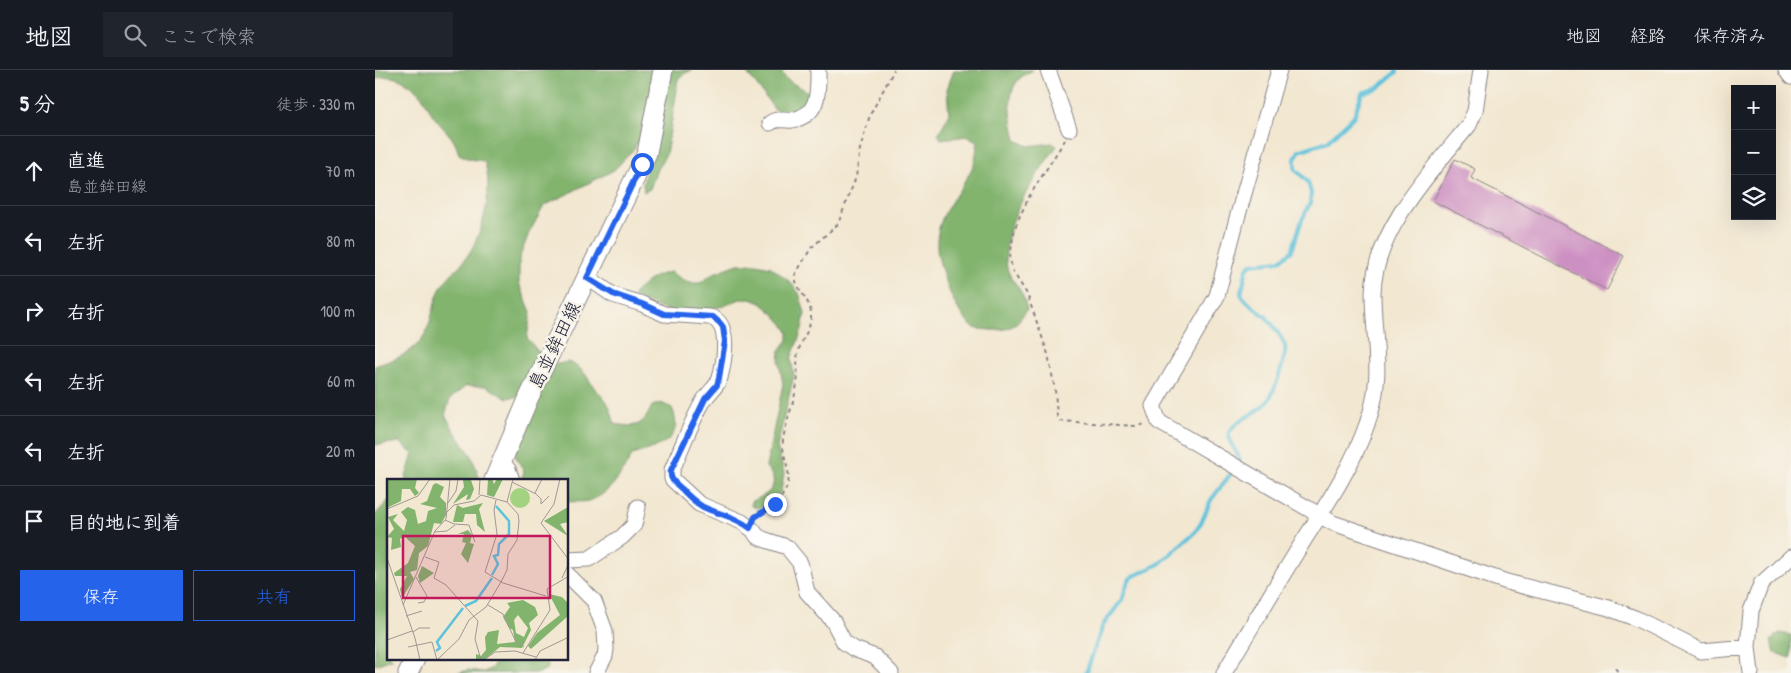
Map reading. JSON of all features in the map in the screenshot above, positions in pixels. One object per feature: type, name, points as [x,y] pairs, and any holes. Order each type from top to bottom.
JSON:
[{"type":"main road","name":"島並鉾田線","points":[[498,472],[529,397],[647,153],[663,70]]},
{"type":"main road","points":[[408,673],[414,660]]},
{"type":"street","points":[[770,123],[779,119],[791,120],[804,116],[811,111],[817,101],[818,70]]},
{"type":"street","points":[[1048,70],[1069,129]]},
{"type":"street","points":[[1279,70],[1217,296],[1153,406],[1159,422],[1333,523],[1507,582],[1609,608],[1637,619],[1701,651],[1748,647]]},
{"type":"street","points":[[1224,673],[1321,515],[1356,451],[1368,423],[1377,379],[1378,358],[1373,292],[1376,268],[1395,224],[1407,202],[1469,125],[1475,111],[1481,70]]},
{"type":"street","points":[[1786,70],[1791,77]]},
{"type":"street","points":[[587,278],[613,294],[664,314],[713,317],[720,323],[725,341],[717,385],[705,399],[671,470],[673,482],[694,501],[708,509],[742,522],[757,536],[781,543],[794,554],[804,573],[807,592],[833,621],[844,642],[854,650],[875,657],[891,673]]},
{"type":"street","points":[[498,472],[508,470],[512,479]]},
{"type":"street","points":[[569,560],[589,559],[622,537],[634,525],[639,507]]},
{"type":"street","points":[[1751,673],[1748,647],[1751,611],[1761,584],[1791,557]]},
{"type":"street","points":[[569,580],[594,602],[601,616],[605,630],[605,656],[596,673]]},
{"type":"path","points":[[750,528],[755,517],[775,504],[787,489],[788,465],[783,441],[798,381],[797,360],[799,350],[810,321],[809,306],[797,286],[795,275],[811,248],[838,224],[856,177],[860,149],[870,115],[893,70]]},
{"type":"path","points":[[1069,129],[1017,222],[1011,246],[1012,270],[1027,294],[1048,354],[1055,390],[1057,416],[1061,421],[1136,426],[1159,422]]},
{"type":"path","points":[[1615,668],[1619,673]]},
{"type":"green space","points":[[375,70],[652,70],[651,110],[634,149],[614,170],[544,206],[529,233],[519,259],[519,283],[531,312],[527,338],[541,355],[523,396],[506,398],[486,386],[466,386],[450,399],[445,415],[472,456],[480,479],[405,479],[413,454],[399,442],[375,445],[375,366],[406,353],[416,346],[425,334],[441,288],[468,255],[479,234],[486,209],[488,183],[484,161],[469,159],[459,154],[452,138],[433,116],[416,90],[397,78],[382,77],[375,79]]},
{"type":"green space","points":[[668,70],[692,70],[678,79],[666,154],[657,169],[650,189],[644,192],[643,184]]},
{"type":"green space","points":[[744,70],[781,70],[788,80],[812,95],[814,100],[797,114],[778,114]]},
{"type":"green space","points":[[954,70],[1033,70],[1019,79],[1012,92],[1011,108],[1016,140],[1028,146],[1052,143],[1057,146],[1020,204],[1008,236],[1007,268],[1023,296],[1027,309],[1020,320],[1003,330],[978,329],[968,323],[955,304],[938,256],[937,247],[940,224],[949,205],[967,178],[975,159],[978,142],[968,136],[941,139],[938,134],[949,115],[947,89]]},
{"type":"green space","points":[[738,264],[756,264],[771,267],[789,281],[799,293],[805,313],[802,330],[791,359],[794,375],[777,447],[784,473],[781,491],[775,500],[768,505],[756,508],[751,506],[751,501],[764,496],[772,488],[773,484],[771,473],[766,467],[783,384],[779,362],[780,350],[788,340],[788,332],[774,314],[761,303],[751,299],[740,299],[724,306],[698,311],[674,313],[634,298],[634,293],[656,276],[670,272],[688,283],[700,283],[714,273]]},
{"type":"green space","points":[[568,362],[583,372],[604,398],[615,424],[629,426],[638,424],[646,418],[652,406],[661,403],[672,408],[675,428],[667,441],[632,455],[610,488],[591,500],[569,502],[569,479],[521,479],[524,472],[515,455],[523,429],[553,365]]},
{"type":"green space","points":[[387,502],[387,660],[389,660],[375,665],[375,515]]},
{"type":"green space","points":[[1779,633],[1791,635],[1791,658],[1775,653],[1771,641]]},
{"type":"green space","points":[[496,660],[543,660],[548,664],[548,668],[539,673],[457,673],[468,670],[484,672],[492,668]]},
{"type":"building","points":[[1455,159],[1475,169],[1471,178],[1624,256],[1607,290],[1433,201]]},
{"type":"waterway","points":[[1240,462],[1238,454],[1231,444],[1229,432],[1237,423],[1259,410],[1268,401],[1280,374],[1285,351],[1284,343],[1271,323],[1249,304],[1241,294],[1247,268],[1251,264],[1279,261],[1292,251],[1301,222],[1310,203],[1311,193],[1308,182],[1295,169],[1295,159],[1299,151],[1328,141],[1354,116],[1362,93],[1378,88],[1397,70]]},
{"type":"waterway","points":[[1086,673],[1103,625],[1122,600],[1128,581],[1132,577],[1159,564],[1195,532],[1211,500],[1232,472]]},
{"type":"route","points":[[642,164],[587,278],[617,296],[664,314],[671,316],[713,317],[720,323],[723,327],[725,341],[721,372],[717,385],[705,399],[671,470],[671,476],[673,482],[703,507],[742,522],[750,528],[755,517],[775,504]]}]
